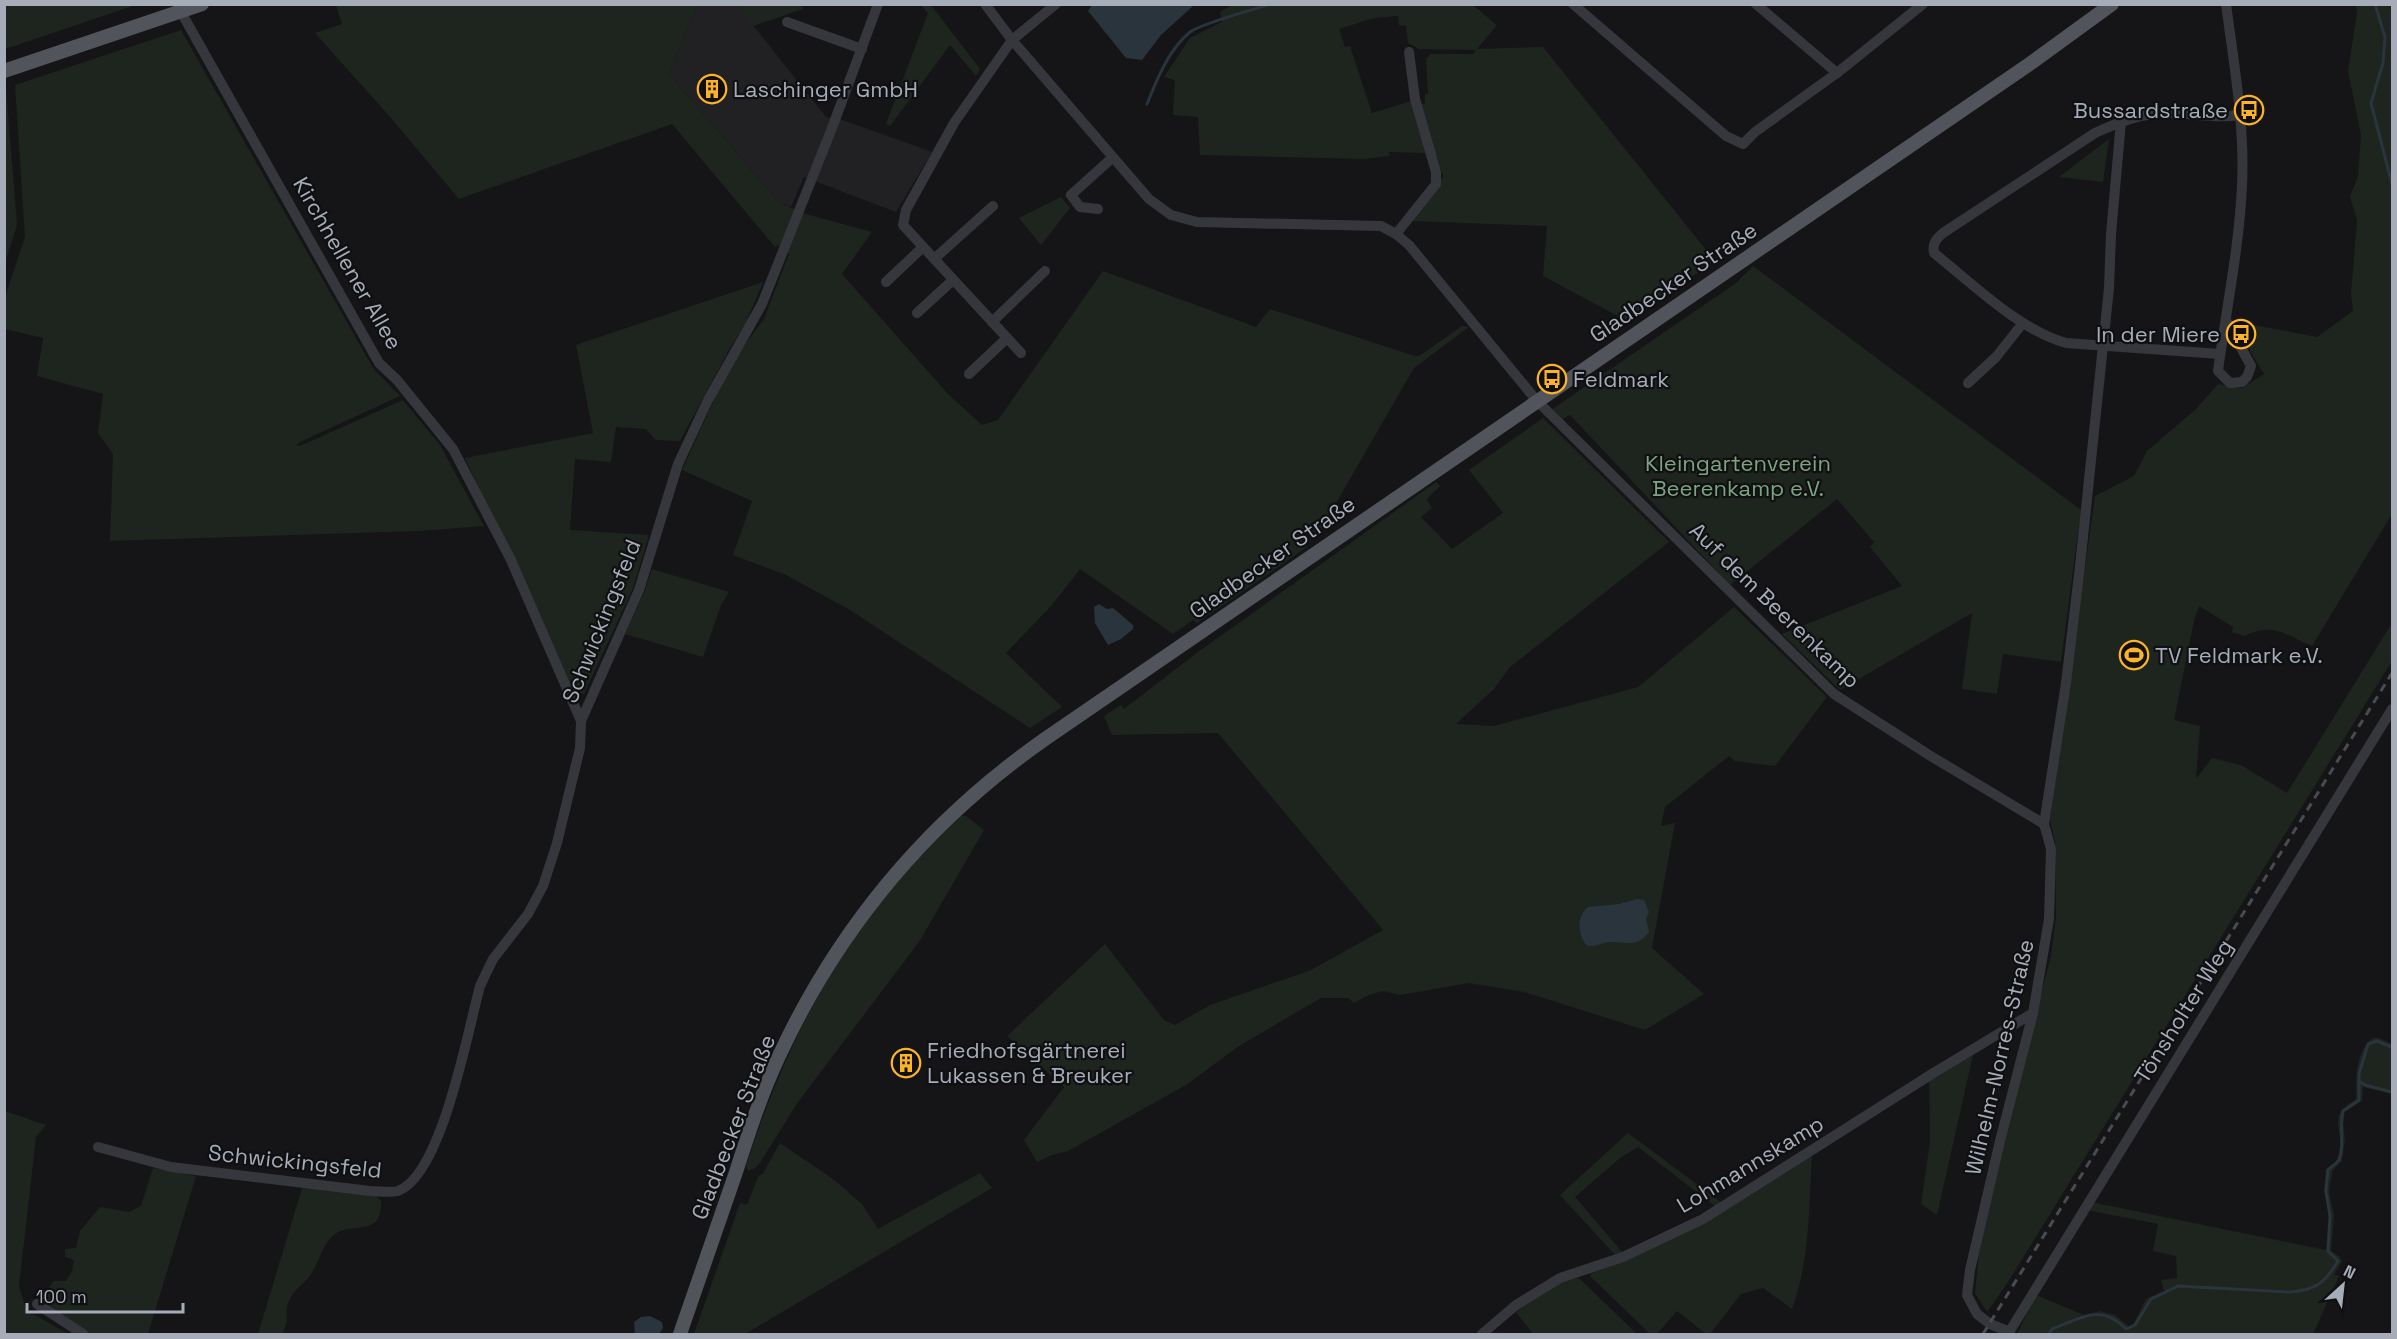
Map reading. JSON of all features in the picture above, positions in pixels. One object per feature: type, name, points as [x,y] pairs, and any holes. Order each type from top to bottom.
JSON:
[{"type":"main road","points":[[4,71],[202,4]]},
{"type":"main road","name":"Gladbecker Straße","points":[[680,1335],[759,1103],[778,1056],[814,986],[854,926],[899,868],[957,808],[1013,762],[2040,56],[2112,4]]},
{"type":"street","name":"Schwickingsfeld","points":[[98,1147],[171,1167],[370,1191],[398,1191],[410,1182],[422,1168],[435,1146],[445,1119],[486,972],[493,959],[528,914],[543,886],[558,843],[580,748],[580,721],[639,590],[678,464],[708,400],[762,304],[878,4]]},
{"type":"street","name":"Auf dem Beerenkamp","points":[[985,4],[1012,40],[1112,158],[1149,199],[1171,214],[1197,222],[1381,226],[1396,234],[1409,245],[1537,401],[1834,694],[1929,755],[2044,824]]},
{"type":"street","points":[[1021,353],[903,225],[906,210],[954,123],[1012,40],[1056,4]]},
{"type":"street","points":[[1573,4],[1726,136],[1743,144],[1755,132],[1837,73],[1923,4]]},
{"type":"street","points":[[1756,4],[1837,73]]},
{"type":"street","points":[[2226,4],[2235,58],[2242,185],[2227,322],[2217,371],[2230,382],[2242,382],[2247,377],[2251,366],[2227,322]]},
{"type":"street","name":"Kirchhellener Allee","points":[[181,12],[379,363],[397,380],[453,449],[511,560],[580,721]]},
{"type":"street","points":[[786,22],[862,49]]},
{"type":"street","points":[[1396,234],[1437,184],[1436,172],[1415,99],[1409,52]]},
{"type":"street","points":[[2220,354],[2066,343],[2047,338],[2022,323],[1934,253],[1933,247],[1936,239],[2095,133],[2121,121],[2149,114],[2228,117],[2239,115]]},
{"type":"street","points":[[2103,344],[2121,121]]},
{"type":"street","points":[[1098,209],[1080,207],[1071,195],[1112,158]]},
{"type":"street","points":[[934,259],[993,206]]},
{"type":"street","points":[[886,282],[923,247]]},
{"type":"street","points":[[992,322],[1045,272]]},
{"type":"street","points":[[917,314],[953,280]]},
{"type":"street","points":[[1968,383],[1996,357],[2022,323]]},
{"type":"street","points":[[969,374],[1007,338]]},
{"type":"street","name":"Wilhelm-Norres-Straße","points":[[2009,1333],[1990,1324],[1977,1314],[1967,1295],[1970,1270],[2000,1141],[2033,1013],[2049,919],[2051,849],[2044,824],[2066,687],[2103,344]]},
{"type":"street","name":"Tönsholter Weg","points":[[2009,1333],[2392,709]]},
{"type":"street","name":"Lohmannskamp","points":[[1482,1335],[1516,1305],[1560,1278],[1623,1257],[1703,1219],[1935,1072],[2033,1013]]},
{"type":"street","points":[[37,1304],[83,1335]]},
{"type":"shaded area","points":[[697,5],[737,5],[826,117],[840,119],[932,152],[896,212],[804,177],[791,207],[780,203],[669,74]]},
{"type":"shaded area","points":[[1092,5],[1194,5],[1161,35],[1142,60],[1126,58],[1088,11]]},
{"type":"shaded area","points":[[1099,604],[1107,609],[1113,608],[1133,625],[1133,629],[1121,639],[1108,645],[1095,623],[1094,607]]},
{"type":"shaded area","points":[[1637,899],[1644,900],[1649,912],[1646,919],[1649,932],[1640,941],[1586,945],[1581,935],[1580,920],[1588,907],[1619,904]]},
{"type":"shaded area","points":[[650,1316],[662,1322],[663,1328],[659,1334],[635,1334],[634,1322],[641,1317]]},
{"type":"green space","points":[[5,4],[135,4],[136,5],[5,49]]},
{"type":"green space","points":[[336,5],[697,5],[669,74],[780,203],[806,214],[872,232],[842,274],[948,394],[982,425],[998,420],[1103,271],[1256,327],[1270,309],[1415,356],[1419,356],[1462,326],[1469,327],[1414,368],[1320,531],[1311,539],[1306,532],[1300,536],[1307,547],[1197,623],[1193,620],[1173,634],[1080,569],[1052,605],[1006,653],[1062,707],[1030,728],[850,610],[786,575],[733,555],[752,501],[682,470],[724,378],[739,352],[764,319],[789,254],[778,245],[775,247],[672,124],[459,199],[315,33],[342,24]]},
{"type":"green space","points":[[737,5],[801,5],[803,9],[753,26]]},
{"type":"green space","points":[[921,5],[931,5],[980,69],[976,76],[950,45],[890,126],[886,124],[928,13]]},
{"type":"green space","points":[[1232,5],[1473,5],[1497,25],[1477,49],[1543,47],[1715,261],[1627,321],[1543,276],[1547,226],[1412,221],[1434,194],[1443,176],[1437,157],[1434,156],[1419,105],[1425,103],[1425,94],[1428,94],[1426,59],[1431,54],[1473,54],[1476,50],[1419,49],[1408,43],[1406,26],[1399,25],[1398,16],[1374,18],[1339,29],[1345,47],[1350,46],[1372,113],[1412,101],[1428,153],[1389,152],[1390,156],[1363,159],[1200,155],[1198,117],[1173,115],[1175,80],[1164,77],[1190,38],[1222,22],[1220,12]]},
{"type":"green space","points":[[2356,5],[2392,5],[2392,514],[2312,646],[2278,631],[2263,630],[2244,636],[2232,632],[2233,627],[2199,606],[2174,720],[2200,726],[2196,779],[2212,758],[2241,765],[2287,793],[2392,623],[2392,661],[2008,1282],[1987,1312],[1975,1293],[1980,1244],[2012,1105],[2051,956],[2056,916],[2055,842],[2050,820],[2095,496],[2134,476],[2147,451],[2196,409],[2218,384],[2242,388],[2264,374],[2237,329],[2238,322],[2317,337],[2353,311],[2351,294],[2357,220],[2350,197],[2358,176],[2361,135],[2348,71],[2357,13]]},
{"type":"green space","points":[[181,30],[373,368],[400,396],[296,445],[300,446],[403,400],[440,445],[484,526],[419,531],[110,541],[113,454],[98,433],[103,394],[37,376],[43,338],[5,329],[5,297],[25,237],[15,85]]},
{"type":"green space","points":[[6,88],[17,225],[5,263],[4,89]]},
{"type":"green space","points":[[2109,139],[2103,182],[2059,177]]},
{"type":"green space","points":[[1061,197],[1070,208],[1041,245],[1019,218]]},
{"type":"green space","name":"Kleingartenverein Beerenkamp e.V.","points":[[1753,266],[2081,510],[2061,662],[2003,654],[1997,694],[1962,689],[1972,613],[1840,690],[1782,634],[1902,586],[1870,547],[1874,542],[1837,499],[1730,585],[1570,415],[1561,420],[1551,410],[1736,283]]},
{"type":"green space","points":[[763,282],[745,325],[730,348],[680,441],[656,440],[646,429],[616,427],[611,462],[575,459],[570,530],[649,535],[633,588],[584,694],[573,694],[465,458],[593,433],[576,345]]},
{"type":"green space","points":[[1543,418],[1669,542],[1510,667],[1494,689],[1456,724],[1494,726],[1638,687],[1734,607],[1827,697],[1775,766],[1735,761],[1729,756],[1665,807],[1661,826],[1675,823],[1652,948],[1704,994],[1645,1030],[1524,992],[1469,983],[1400,995],[1383,991],[1354,1003],[1348,998],[1321,998],[1239,1046],[1186,1085],[1068,1151],[1037,1162],[1024,1140],[1064,1087],[1007,1036],[1105,944],[1164,1020],[1175,1025],[1210,1005],[1311,970],[1383,930],[1218,733],[1112,735],[1104,716],[1121,705],[1124,709],[1198,652],[1436,482],[1440,486],[1427,499],[1432,508],[1421,517],[1452,549],[1503,513],[1469,470]]},
{"type":"green space","points":[[652,569],[729,592],[721,605],[703,657],[625,634],[644,593]]},
{"type":"green space","points":[[961,816],[966,816],[984,830],[919,942],[798,1102],[760,1163],[748,1171],[746,1166],[774,1087],[791,1049],[830,976],[877,907]]},
{"type":"green space","points":[[2373,1038],[2379,1038],[2392,1044],[2392,1094],[2363,1087],[2362,1101],[2345,1112],[2342,1161],[2333,1170],[2329,1191],[2334,1216],[2331,1251],[2342,1261],[2334,1275],[2339,1276],[2313,1334],[2017,1334],[2036,1295],[2084,1315],[2100,1311],[2115,1315],[2129,1326],[2134,1323],[2146,1299],[2164,1291],[2161,1280],[2177,1278],[2176,1256],[2153,1251],[2158,1224],[2086,1210],[2091,1202],[2326,1250],[2329,1216],[2324,1191],[2326,1169],[2337,1159],[2340,1150],[2338,1119],[2340,1112],[2356,1100],[2360,1058],[2363,1050]]},
{"type":"green space","points":[[1973,1055],[1937,1215],[1921,1204],[1930,1142],[1929,1079]]},
{"type":"green space","points":[[5,1111],[46,1125],[36,1137],[19,1286],[27,1313],[37,1316],[68,1334],[5,1334]]},
{"type":"green space","points":[[1628,1133],[1722,1203],[1716,1207],[1638,1147],[1620,1158],[1575,1197],[1623,1253],[1616,1256],[1560,1195]]},
{"type":"green space","points":[[780,1143],[833,1179],[862,1204],[878,1229],[980,1173],[992,1188],[745,1334],[694,1334],[740,1203],[747,1205],[758,1177],[763,1173]]},
{"type":"green space","points":[[1812,1154],[1805,1252],[1798,1291],[1792,1309],[1763,1288],[1741,1294],[1710,1334],[1706,1334],[1677,1311],[1657,1334],[1650,1334],[1591,1277],[1590,1274],[1627,1258]]},
{"type":"green space","points":[[153,1168],[196,1176],[148,1334],[85,1334],[43,1304],[49,1287],[54,1281],[66,1281],[72,1271],[74,1260],[65,1257],[65,1249],[76,1248],[80,1231],[100,1207],[129,1212],[141,1206]]},
{"type":"green space","points":[[303,1185],[375,1195],[381,1201],[380,1213],[372,1224],[342,1230],[330,1239],[312,1273],[291,1297],[282,1334],[258,1334]]},
{"type":"green space","points":[[1579,1278],[1637,1334],[1533,1334],[1516,1312],[1553,1286]]},
{"type":"waterway","points":[[1147,104],[1170,56],[1190,32],[1216,21],[1271,4]]},
{"type":"waterway","points":[[2375,4],[2385,37],[2383,63],[2371,103],[2392,184]]},
{"type":"waterway","points":[[2049,1334],[2052,1329],[2091,1315],[2108,1316],[2126,1329],[2135,1325],[2151,1299],[2178,1286],[2290,1292],[2313,1287],[2324,1280],[2338,1261],[2328,1251],[2330,1216],[2326,1191],[2328,1170],[2338,1161],[2341,1154],[2343,1111],[2359,1100],[2359,1074],[2368,1044],[2377,1041],[2392,1047]]},
{"type":"waterway","points":[[2359,1081],[2365,1085],[2392,1092]]},
{"type":"railway","points":[[1983,1334],[2392,673]]},
{"type":"place","name":"Laschinger GmbH","points":[[712,89]]},
{"type":"place","name":"Bussardstraße","points":[[2249,110]]},
{"type":"place","name":"In der Miere","points":[[2241,334]]},
{"type":"place","name":"Feldmark","points":[[1552,379]]},
{"type":"place","name":"TV Feldmark e.V.","points":[[2134,655]]},
{"type":"place","name":"Friedhofsgärtnerei Lukassen & Breuker","points":[[906,1063]]}]
